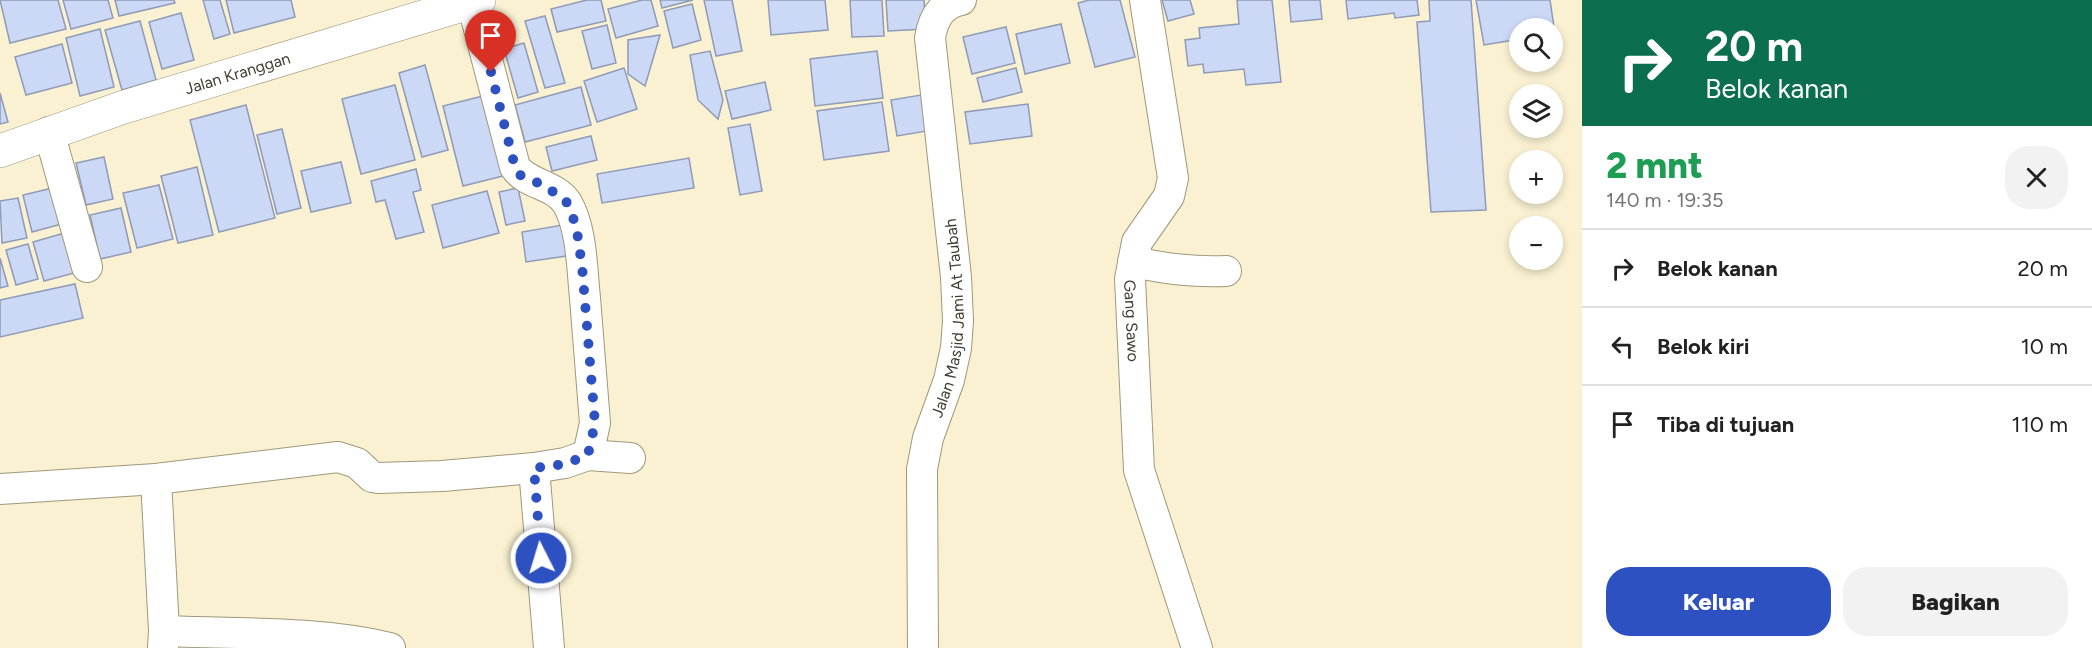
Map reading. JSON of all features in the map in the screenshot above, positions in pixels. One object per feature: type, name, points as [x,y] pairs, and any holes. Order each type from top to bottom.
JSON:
[{"type":"main road","name":"Jalan Kranggan","points":[[0,151],[49,132],[435,6],[476,1]]},
{"type":"street","name":"Jalan Masjid Jami At Taubah","points":[[923,648],[922,469],[928,438],[949,380],[956,348],[958,321],[956,278],[930,38],[934,22],[942,9],[961,0]]},
{"type":"street","name":"Gang Sawo","points":[[1145,0],[1173,178],[1169,196],[1137,242],[1130,279],[1139,470],[1197,648]]},
{"type":"street","points":[[476,1],[515,167],[520,175],[545,186],[566,201],[576,225],[582,266],[595,423],[588,455]]},
{"type":"street","points":[[49,132],[87,267]]},
{"type":"street","points":[[1132,262],[1191,272],[1227,271]]},
{"type":"street","points":[[0,489],[156,479],[338,457],[357,463],[372,477],[378,478],[442,476],[534,468],[565,464],[588,455],[630,458]]},
{"type":"street","points":[[534,468],[549,648]]},
{"type":"street","points":[[156,479],[163,639],[329,638],[360,641],[390,648]]},
{"type":"building","points":[[0,0],[58,0],[66,29],[10,43]]},
{"type":"building","points":[[63,0],[108,0],[113,18],[71,29]]},
{"type":"building","points":[[115,0],[174,0],[175,3],[119,16]]},
{"type":"building","points":[[203,0],[220,0],[230,34],[214,39]]},
{"type":"building","points":[[226,0],[291,0],[295,17],[234,33]]},
{"type":"building","points":[[587,0],[601,0],[606,21],[557,32],[551,9]]},
{"type":"building","points":[[642,0],[651,0],[658,26],[616,38],[608,9]]},
{"type":"building","points":[[660,0],[693,0],[662,8]]},
{"type":"building","points":[[704,0],[732,0],[742,51],[716,56]]},
{"type":"building","points":[[768,0],[825,0],[828,30],[771,35]]},
{"type":"building","points":[[850,0],[882,0],[884,36],[852,37]]},
{"type":"building","points":[[886,0],[924,0],[926,29],[888,31]]},
{"type":"building","points":[[1089,0],[1120,0],[1135,57],[1095,67],[1078,3]]},
{"type":"building","points":[[1162,0],[1190,0],[1194,14],[1168,21]]},
{"type":"building","points":[[1237,0],[1272,0],[1281,82],[1246,85],[1244,69],[1204,73],[1203,64],[1188,66],[1185,40],[1200,38],[1199,28],[1239,24]]},
{"type":"building","points":[[1289,0],[1320,0],[1322,19],[1291,22]]},
{"type":"building","points":[[1346,0],[1417,0],[1419,15],[1395,18],[1394,13],[1348,19]]},
{"type":"building","points":[[1429,0],[1471,0],[1486,210],[1431,212],[1417,22],[1430,21]]},
{"type":"building","points":[[1476,0],[1550,0],[1553,18],[1509,18],[1509,41],[1484,45]]},
{"type":"building","points":[[692,4],[701,40],[673,48],[664,11]]},
{"type":"building","points":[[181,13],[194,60],[162,69],[149,22]]},
{"type":"building","points":[[545,16],[565,83],[545,88],[525,21]]},
{"type":"building","points":[[140,21],[156,80],[122,90],[105,30]]},
{"type":"building","points":[[1061,24],[1070,63],[1025,74],[1016,34]]},
{"type":"building","points":[[607,25],[616,63],[592,69],[582,31]]},
{"type":"building","points":[[1006,27],[1015,63],[972,74],[963,37]]},
{"type":"building","points":[[100,29],[114,87],[80,96],[66,38]]},
{"type":"building","points":[[660,35],[645,86],[628,74],[628,40]]},
{"type":"building","points":[[524,43],[538,92],[518,98],[504,49]]},
{"type":"building","points":[[62,44],[72,83],[26,95],[15,57]]},
{"type":"building","points":[[710,51],[723,100],[718,119],[698,100],[690,55]]},
{"type":"building","points":[[877,51],[883,98],[815,106],[810,59]]},
{"type":"building","points":[[425,65],[448,150],[422,157],[399,73]]},
{"type":"building","points":[[624,68],[637,109],[597,122],[584,81]]},
{"type":"building","points":[[1016,68],[1022,92],[983,102],[977,78]]},
{"type":"building","points":[[765,82],[771,110],[732,119],[725,91]]},
{"type":"building","points":[[395,85],[415,160],[361,174],[342,99]]},
{"type":"building","points":[[581,87],[591,125],[525,142],[515,105]]},
{"type":"building","points":[[0,93],[8,122],[0,124]]},
{"type":"building","points":[[927,94],[933,130],[897,136],[891,100]]},
{"type":"building","points":[[487,95],[507,175],[463,186],[443,106]]},
{"type":"building","points":[[882,102],[889,151],[824,160],[817,111]]},
{"type":"building","points":[[1028,104],[1032,136],[970,144],[965,112]]},
{"type":"building","points":[[246,105],[275,218],[219,232],[190,120]]},
{"type":"building","points":[[750,124],[762,191],[740,195],[728,128]]},
{"type":"building","points":[[282,129],[301,208],[277,214],[257,135]]},
{"type":"building","points":[[591,136],[597,160],[552,171],[546,147]]},
{"type":"building","points":[[104,157],[113,199],[86,205],[76,163]]},
{"type":"building","points":[[689,158],[694,188],[602,203],[597,174]]},
{"type":"building","points":[[341,162],[351,203],[311,212],[301,171]]},
{"type":"building","points":[[197,167],[213,235],[178,243],[161,176]]},
{"type":"building","points":[[416,169],[421,190],[413,192],[424,232],[396,239],[385,200],[376,202],[371,181]]},
{"type":"building","points":[[159,185],[173,239],[137,248],[123,193]]},
{"type":"building","points":[[61,186],[69,222],[32,232],[23,195]]},
{"type":"building","points":[[518,188],[525,221],[506,225],[499,192]]},
{"type":"building","points":[[487,191],[499,233],[443,248],[432,205]]},
{"type":"building","points":[[18,198],[27,238],[2,243],[0,201]]},
{"type":"building","points":[[121,208],[131,252],[100,259],[90,215]]},
{"type":"building","points":[[568,224],[573,255],[526,262],[522,232]]},
{"type":"building","points":[[68,232],[78,272],[44,281],[33,242]]},
{"type":"building","points":[[28,244],[38,279],[16,285],[6,250]]},
{"type":"building","points":[[0,258],[8,286],[0,288]]},
{"type":"building","points":[[75,284],[83,318],[0,337],[0,300]]},
{"type":"route","points":[[491,72],[515,167],[520,175],[545,186],[566,201],[576,225],[582,266],[595,423],[588,455],[565,464],[534,468],[541,558]]}]
